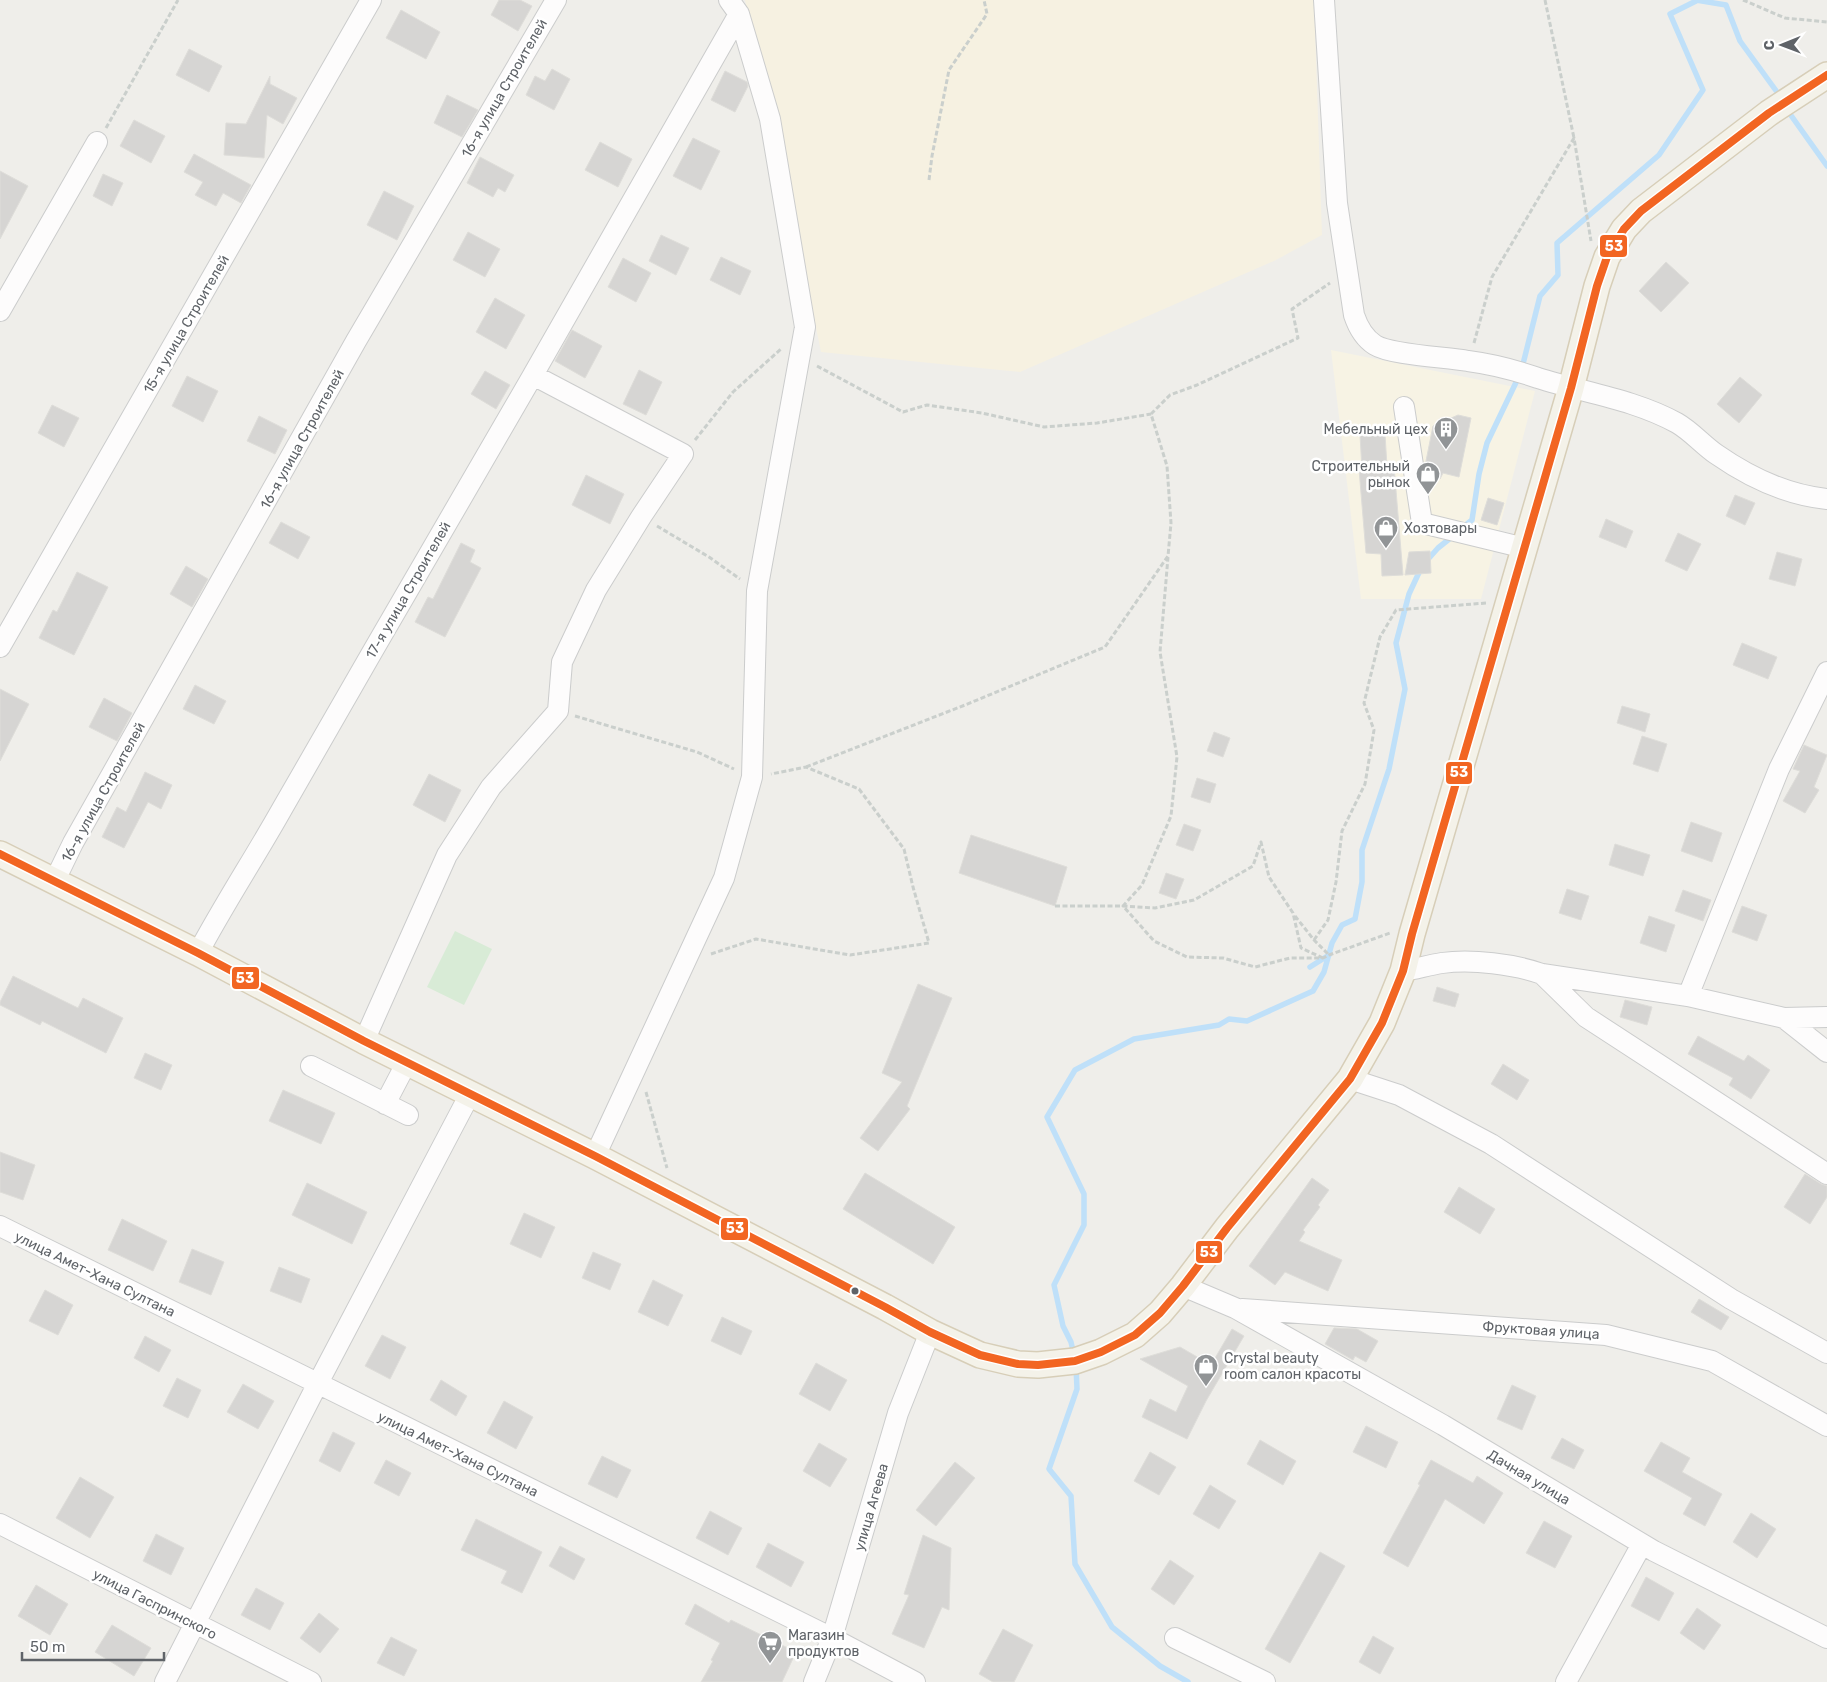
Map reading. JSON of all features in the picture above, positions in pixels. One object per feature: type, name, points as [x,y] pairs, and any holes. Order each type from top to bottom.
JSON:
[{"type":"main road","points":[[0,854],[198,953],[364,1041],[595,1156],[930,1332],[980,1355],[1018,1364],[1038,1365],[1075,1362],[1101,1352],[1135,1335],[1160,1313],[1227,1228],[1350,1079],[1382,1023],[1404,971],[1412,934],[1510,601],[1571,388],[1597,286],[1607,257],[1624,229],[1641,211],[1769,113],[1827,75]]},
{"type":"street","name":"15-я улица Строителей","points":[[0,647],[371,0]]},
{"type":"street","name":"16-я улица Строителей","points":[[54,882],[73,843],[356,341],[556,0]]},
{"type":"street","points":[[1324,0],[1337,203],[1354,315],[1358,327],[1365,337],[1375,346],[1388,350],[1470,361],[1521,372],[1571,388],[1612,396],[1646,408],[1679,424],[1716,454],[1753,476],[1793,493],[1827,499]]},
{"type":"street","points":[[595,1156],[724,878],[752,778],[757,591],[805,327],[770,120],[734,7]]},
{"type":"street","name":"17-я улица Строителей","points":[[198,953],[220,912],[252,861],[533,375],[734,7]]},
{"type":"street","points":[[0,311],[97,142]]},
{"type":"street","points":[[364,1041],[447,854],[491,787],[558,711],[562,662],[596,590],[683,454],[533,375]]},
{"type":"street","points":[[1404,407],[1422,523],[1525,548]]},
{"type":"street","points":[[1688,996],[1779,769],[1827,672]]},
{"type":"street","points":[[1404,971],[1444,963],[1489,963],[1527,968],[1542,974],[1688,996],[1784,1018],[1827,1017]]},
{"type":"street","points":[[1542,974],[1586,1017],[1827,1174]]},
{"type":"street","points":[[1784,1018],[1827,1052]]},
{"type":"street","points":[[385,1104],[407,1062]]},
{"type":"street","points":[[311,1066],[408,1115]]},
{"type":"street","points":[[1350,1079],[1399,1095],[1491,1144],[1731,1299],[1827,1353]]},
{"type":"street","points":[[165,1682],[196,1625],[317,1385],[470,1094]]},
{"type":"street","name":"улица Амет-Хана Султана","points":[[0,1226],[317,1385],[832,1638],[915,1682]]},
{"type":"street","points":[[1183,1286],[1235,1308]]},
{"type":"street","name":"Фруктовая улица","points":[[1235,1308],[1606,1335],[1712,1361],[1827,1426]]},
{"type":"street","name":"Дачная улица","points":[[1235,1308],[1443,1426],[1642,1544],[1827,1638]]},
{"type":"street","name":"улица Агеева","points":[[814,1682],[832,1638],[898,1413],[930,1332]]},
{"type":"street","name":"улица Гаспринского","points":[[0,1524],[311,1682]]},
{"type":"street","points":[[1566,1682],[1642,1544]]},
{"type":"street","points":[[1175,1638],[1265,1682]]},
{"type":"path","points":[[97,142],[178,0]]},
{"type":"path","points":[[930,180],[932,156],[950,70],[987,14],[984,0]]},
{"type":"path","points":[[1545,0],[1574,138],[1592,242]]},
{"type":"path","points":[[1743,0],[1785,18],[1827,22]]},
{"type":"path","points":[[1470,361],[1492,277],[1574,138]]},
{"type":"path","points":[[800,358],[833,373],[903,412],[927,405],[982,413],[1044,427],[1097,423],[1151,414],[1170,395],[1197,385],[1298,338],[1292,309],[1347,272]]},
{"type":"path","points":[[683,454],[733,392],[805,327]]},
{"type":"path","points":[[1123,906],[1142,885],[1171,816],[1177,757],[1160,652],[1171,523],[1167,466],[1151,414]]},
{"type":"path","points":[[641,517],[709,557],[757,591]]},
{"type":"path","points":[[806,767],[965,705],[1105,647],[1168,556]]},
{"type":"path","points":[[1314,940],[1328,920],[1336,882],[1342,832],[1365,784],[1374,730],[1364,703],[1380,637],[1384,630],[1396,610],[1510,601]]},
{"type":"path","points":[[1055,906],[1155,908],[1194,900],[1253,866],[1262,842],[1269,878],[1314,940],[1329,954]]},
{"type":"path","points":[[684,963],[756,938],[850,955],[930,943],[913,887]]},
{"type":"path","points":[[1123,906],[1154,941],[1187,957],[1222,958],[1255,967],[1290,958],[1323,958],[1329,954],[1393,932],[1412,934]]},
{"type":"path","points":[[1293,913],[1301,948],[1323,958]]},
{"type":"path","points":[[638,1063],[675,1198]]},
{"type":"shaded area","name":"Строительный рынок","points":[[1331,350],[1535,391],[1481,599],[1361,599]]},
{"type":"green space","points":[[455,931],[492,949],[464,1005],[427,987]]},
{"type":"sand","points":[[745,0],[1314,0],[1322,235],[1274,261],[1020,372],[821,352],[785,175]]},
{"type":"building","points":[[499,0],[520,0],[532,6],[518,31],[491,15]]},
{"type":"building","points":[[401,10],[440,32],[426,59],[386,38]]},
{"type":"building","points":[[189,49],[222,66],[209,92],[176,75]]},
{"type":"building","points":[[552,69],[570,79],[554,110],[526,95],[535,76],[545,81]]},
{"type":"building","points":[[725,71],[747,82],[748,86],[735,112],[711,100]]},
{"type":"building","points":[[270,76],[270,84],[297,98],[283,124],[267,115],[264,158],[224,155],[226,123],[246,124]]},
{"type":"building","points":[[447,95],[478,110],[462,137],[434,123]]},
{"type":"building","points":[[134,120],[165,136],[151,163],[120,146]]},
{"type":"building","points":[[693,138],[720,151],[701,190],[673,176]]},
{"type":"building","points":[[600,142],[632,159],[618,187],[585,170]]},
{"type":"building","points":[[194,154],[251,185],[241,203],[223,193],[216,206],[195,195],[203,182],[184,172]]},
{"type":"building","points":[[480,157],[514,175],[505,192],[498,188],[493,197],[467,183]]},
{"type":"building","points":[[0,171],[28,186],[0,239]]},
{"type":"building","points":[[103,174],[123,183],[112,206],[93,196]]},
{"type":"building","points":[[384,191],[414,206],[397,240],[367,225]]},
{"type":"building","points":[[468,232],[500,249],[485,277],[453,260]]},
{"type":"building","points":[[661,235],[689,248],[676,275],[649,261]]},
{"type":"building","points":[[721,257],[751,271],[740,295],[710,280]]},
{"type":"building","points":[[623,258],[651,273],[636,302],[608,287]]},
{"type":"building","points":[[1666,262],[1689,283],[1661,312],[1639,291]]},
{"type":"building","points":[[495,298],[525,315],[506,349],[476,332]]},
{"type":"building","points":[[572,330],[602,346],[585,378],[555,361]]},
{"type":"building","points":[[639,370],[662,382],[646,415],[623,404]]},
{"type":"building","points":[[485,371],[510,385],[496,409],[471,394]]},
{"type":"building","points":[[187,376],[218,391],[203,422],[172,406]]},
{"type":"building","points":[[1740,377],[1762,395],[1739,423],[1717,404]]},
{"type":"building","points":[[52,405],[79,418],[64,447],[38,433]]},
{"type":"building","name":"Мебельный цех","points":[[1458,415],[1471,418],[1459,477],[1443,473],[1440,479],[1427,476],[1425,466],[1433,426]]},
{"type":"building","points":[[259,416],[287,430],[275,454],[247,441]]},
{"type":"building","points":[[1385,434],[1387,467],[1394,466],[1403,575],[1382,576],[1381,554],[1366,553],[1359,469],[1362,469],[1360,435]]},
{"type":"building","points":[[586,475],[624,494],[610,524],[572,505]]},
{"type":"building","points":[[1735,495],[1755,503],[1745,525],[1726,516]]},
{"type":"building","points":[[1488,498],[1504,503],[1497,525],[1481,520]]},
{"type":"building","points":[[1606,519],[1633,531],[1626,548],[1599,537]]},
{"type":"building","points":[[281,522],[310,537],[298,559],[269,543]]},
{"type":"building","points":[[1678,533],[1701,544],[1687,571],[1665,561]]},
{"type":"building","points":[[461,543],[475,550],[470,562],[481,568],[445,637],[415,622],[428,597],[433,599]]},
{"type":"building","points":[[1430,551],[1431,573],[1405,575],[1409,552]]},
{"type":"building","points":[[1777,552],[1802,559],[1795,586],[1769,579]]},
{"type":"building","points":[[186,566],[208,579],[192,607],[170,594]]},
{"type":"building","points":[[77,572],[108,587],[74,655],[39,638],[53,610],[57,612]]},
{"type":"building","points":[[1742,643],[1777,657],[1768,679],[1733,665]]},
{"type":"building","points":[[195,685],[226,701],[214,724],[183,709]]},
{"type":"building","points":[[0,689],[29,704],[0,761]]},
{"type":"building","points":[[104,698],[132,713],[117,741],[89,727]]},
{"type":"building","points":[[1622,706],[1650,714],[1645,732],[1617,723]]},
{"type":"building","points":[[1214,732],[1230,738],[1223,757],[1207,751]]},
{"type":"building","points":[[1642,736],[1667,744],[1658,772],[1633,764]]},
{"type":"building","points":[[1804,745],[1827,755],[1814,787],[1819,790],[1805,813],[1783,801],[1800,771],[1793,769]]},
{"type":"building","points":[[145,772],[172,785],[161,809],[148,802],[124,848],[102,837],[117,807],[126,812]]},
{"type":"building","points":[[429,774],[461,790],[445,822],[413,805]]},
{"type":"building","points":[[1197,778],[1216,784],[1210,803],[1191,797]]},
{"type":"building","points":[[1691,822],[1722,833],[1712,862],[1681,851]]},
{"type":"building","points":[[1184,824],[1201,830],[1193,851],[1176,845]]},
{"type":"building","points":[[971,835],[1067,867],[1055,906],[959,873]]},
{"type":"building","points":[[1615,844],[1650,855],[1643,876],[1609,865]]},
{"type":"building","points":[[1166,873],[1184,879],[1176,899],[1159,893]]},
{"type":"building","points":[[1567,889],[1589,896],[1581,920],[1559,913]]},
{"type":"building","points":[[1683,890],[1711,900],[1703,921],[1675,911]]},
{"type":"building","points":[[1742,906],[1767,915],[1757,941],[1732,932]]},
{"type":"building","points":[[1649,916],[1675,925],[1666,952],[1640,943]]},
{"type":"building","points":[[13,976],[78,1008],[83,998],[123,1018],[106,1053],[42,1021],[40,1025],[0,1005]]},
{"type":"building","points":[[918,984],[952,998],[907,1106],[910,1109],[878,1151],[860,1138],[902,1082],[882,1073]]},
{"type":"building","points":[[1437,987],[1459,994],[1455,1007],[1433,1001]]},
{"type":"building","points":[[1625,1000],[1652,1007],[1647,1025],[1620,1017]]},
{"type":"building","points":[[1698,1036],[1744,1061],[1748,1055],[1770,1070],[1751,1099],[1729,1085],[1733,1078],[1688,1054]]},
{"type":"building","points":[[145,1053],[172,1065],[161,1090],[134,1078]]},
{"type":"building","points":[[1503,1064],[1529,1080],[1517,1100],[1491,1084]]},
{"type":"building","points":[[283,1090],[335,1113],[321,1144],[269,1121]]},
{"type":"building","points":[[0,1152],[35,1165],[23,1200],[0,1192]]},
{"type":"building","points":[[865,1173],[955,1227],[933,1264],[843,1209]]},
{"type":"building","points":[[1805,1174],[1827,1186],[1827,1197],[1810,1224],[1784,1207]]},
{"type":"building","points":[[1312,1178],[1329,1190],[1318,1205],[1320,1207],[1303,1230],[1305,1232],[1299,1241],[1342,1260],[1328,1291],[1285,1272],[1275,1285],[1249,1266]]},
{"type":"building","points":[[307,1183],[367,1212],[352,1244],[292,1215]]},
{"type":"building","points":[[1459,1187],[1495,1209],[1480,1234],[1444,1212]]},
{"type":"building","points":[[524,1213],[555,1227],[541,1258],[510,1244]]},
{"type":"building","points":[[122,1219],[167,1241],[153,1271],[108,1250]]},
{"type":"building","points":[[192,1249],[224,1262],[211,1295],[179,1282]]},
{"type":"building","points":[[593,1252],[621,1264],[610,1290],[582,1278]]},
{"type":"building","points":[[279,1267],[310,1279],[301,1303],[270,1291]]},
{"type":"building","points":[[653,1280],[683,1295],[668,1326],[638,1312]]},
{"type":"building","points":[[45,1290],[73,1305],[58,1335],[29,1321]]},
{"type":"building","points":[[1699,1299],[1729,1317],[1721,1330],[1691,1312]]},
{"type":"building","points":[[722,1317],[752,1331],[741,1355],[711,1341]]},
{"type":"building","points":[[1334,1328],[1357,1329],[1378,1341],[1366,1362],[1355,1356],[1353,1360],[1325,1344]]},
{"type":"building","points":[[1232,1329],[1244,1336],[1206,1401],[1187,1439],[1142,1417],[1150,1399],[1176,1412],[1188,1386],[1140,1359],[1180,1347],[1211,1365]]},
{"type":"building","points":[[382,1335],[406,1347],[390,1379],[365,1366]]},
{"type":"building","points":[[145,1336],[171,1350],[159,1372],[134,1358]]},
{"type":"building","points":[[816,1363],[847,1380],[830,1411],[799,1394]]},
{"type":"building","points":[[177,1378],[201,1390],[188,1418],[163,1406]]},
{"type":"building","points":[[441,1380],[467,1396],[456,1416],[430,1400]]},
{"type":"building","points":[[243,1384],[274,1401],[258,1429],[227,1412]]},
{"type":"building","points":[[1512,1385],[1536,1396],[1522,1430],[1497,1419]]},
{"type":"building","points":[[504,1401],[533,1417],[516,1449],[487,1433]]},
{"type":"building","points":[[1366,1426],[1398,1442],[1386,1468],[1353,1452]]},
{"type":"building","points":[[333,1432],[355,1443],[340,1472],[319,1461]]},
{"type":"building","points":[[1562,1438],[1584,1450],[1574,1469],[1551,1458]]},
{"type":"building","points":[[1260,1440],[1296,1461],[1283,1485],[1247,1464]]},
{"type":"building","points":[[1661,1442],[1690,1458],[1682,1472],[1722,1494],[1705,1526],[1683,1514],[1692,1498],[1644,1471]]},
{"type":"building","points":[[819,1443],[847,1459],[830,1487],[803,1471]]},
{"type":"building","points":[[1150,1452],[1176,1467],[1159,1495],[1134,1481]]},
{"type":"building","points":[[602,1456],[631,1470],[617,1498],[588,1484]]},
{"type":"building","points":[[386,1460],[411,1473],[399,1496],[374,1483]]},
{"type":"building","points":[[1431,1460],[1473,1483],[1477,1476],[1503,1493],[1484,1524],[1445,1499],[1408,1567],[1383,1553],[1420,1485],[1418,1484]]},
{"type":"building","points":[[955,1462],[975,1478],[936,1526],[916,1510]]},
{"type":"building","points":[[80,1477],[114,1497],[90,1538],[56,1518]]},
{"type":"building","points":[[1210,1485],[1236,1501],[1219,1529],[1193,1514]]},
{"type":"building","points":[[710,1511],[742,1528],[728,1555],[696,1538]]},
{"type":"building","points":[[1751,1513],[1776,1529],[1757,1558],[1733,1542]]},
{"type":"building","points":[[476,1519],[542,1552],[522,1593],[501,1583],[507,1571],[461,1550]]},
{"type":"building","points":[[1544,1521],[1572,1536],[1555,1568],[1526,1553]]},
{"type":"building","points":[[156,1534],[184,1548],[171,1575],[143,1561]]},
{"type":"building","points":[[923,1535],[951,1548],[949,1610],[942,1607],[924,1648],[892,1634],[909,1595],[904,1594]]},
{"type":"building","points":[[768,1543],[804,1562],[791,1587],[756,1567]]},
{"type":"building","points":[[560,1546],[585,1559],[574,1580],[549,1566]]},
{"type":"building","points":[[1320,1552],[1345,1566],[1290,1663],[1265,1649]]},
{"type":"building","points":[[1170,1560],[1194,1576],[1174,1605],[1151,1589]]},
{"type":"building","points":[[1646,1577],[1674,1593],[1659,1621],[1631,1606]]},
{"type":"building","points":[[36,1585],[68,1604],[50,1635],[18,1616]]},
{"type":"building","points":[[256,1588],[284,1603],[270,1630],[241,1615]]},
{"type":"building","points":[[695,1604],[729,1623],[731,1620],[796,1652],[782,1682],[701,1682],[713,1661],[711,1660],[720,1643],[685,1624]]},
{"type":"building","points":[[1697,1608],[1721,1625],[1704,1650],[1680,1633]]},
{"type":"building","points":[[319,1613],[339,1629],[320,1653],[300,1638]]},
{"type":"building","points":[[112,1625],[151,1648],[134,1676],[95,1652]]},
{"type":"building","points":[[1003,1629],[1033,1645],[1014,1682],[993,1682],[979,1674]]},
{"type":"building","points":[[1373,1636],[1394,1648],[1380,1674],[1359,1662]]},
{"type":"building","points":[[391,1637],[417,1650],[404,1676],[377,1663]]},
{"type":"waterway","points":[[1696,0],[1726,5],[1740,41],[1777,92]]},
{"type":"waterway","points":[[1462,528],[1472,520],[1479,474],[1487,443],[1521,372],[1540,296],[1558,275],[1557,243],[1659,155],[1703,90],[1670,14],[1696,1]]},
{"type":"waterway","points":[[1790,114],[1827,166]]},
{"type":"waterway","points":[[1074,1355],[1071,1342],[1063,1326],[1054,1285],[1084,1225],[1084,1194],[1047,1117],[1075,1070],[1134,1039],[1219,1025],[1229,1019],[1247,1021],[1313,991],[1324,972],[1332,943],[1342,925],[1355,919],[1362,882],[1362,850],[1389,769],[1405,689],[1396,643],[1409,594],[1422,566],[1438,548],[1453,536]]},
{"type":"waterway","points":[[1310,967],[1329,955]]},
{"type":"waterway","points":[[1076,1366],[1077,1389],[1049,1469],[1071,1496],[1075,1564],[1112,1627],[1160,1666],[1188,1682]]},
{"type":"transit line","name":"53","points":[[0,854],[198,953],[364,1041],[595,1156],[930,1332],[980,1355],[1018,1364],[1038,1365],[1075,1361],[1101,1352],[1135,1335],[1160,1313],[1227,1228],[1350,1079],[1382,1023],[1403,971],[1412,934],[1571,388],[1597,286],[1607,257],[1624,229],[1641,211],[1769,113],[1827,75]]},
{"type":"place","name":"Мебельный цех","points":[[1446,450]]},
{"type":"place","name":"Строительный рынок","points":[[1428,495]]},
{"type":"place","name":"Хозтовары","points":[[1386,549]]},
{"type":"place","name":"Crystal beauty room салон красоты","points":[[1206,1387]]},
{"type":"place","name":"Магазин продуктов","points":[[770,1664]]}]
